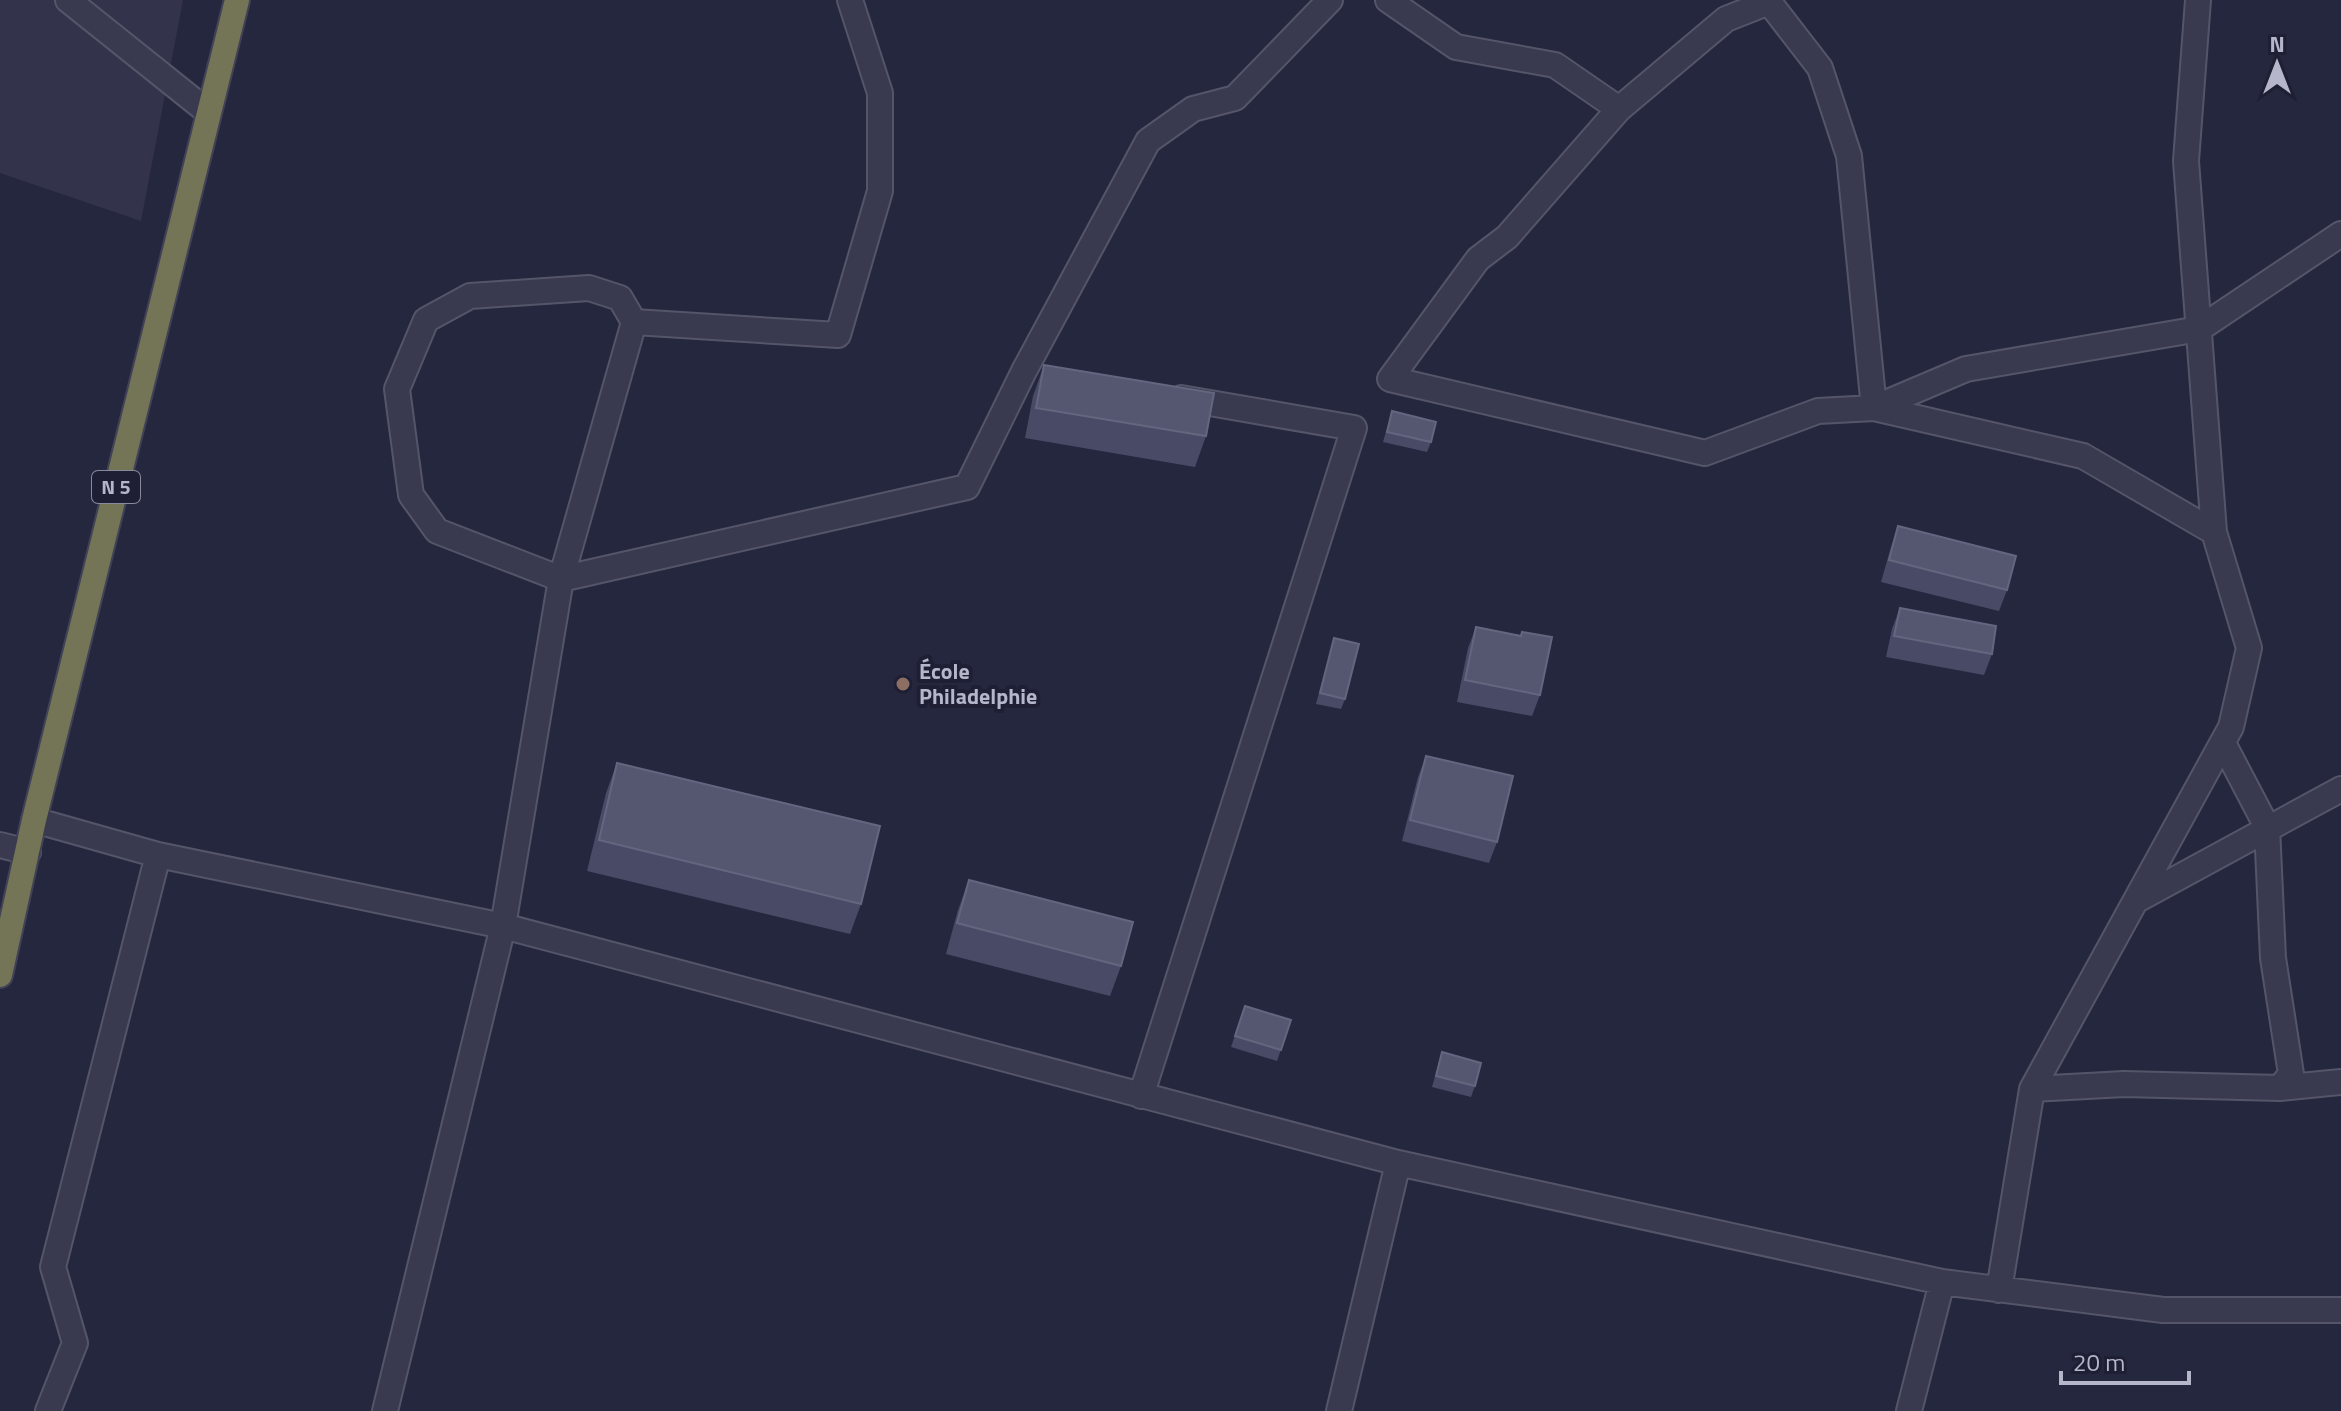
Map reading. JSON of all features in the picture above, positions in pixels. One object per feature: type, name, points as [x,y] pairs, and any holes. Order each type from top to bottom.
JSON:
[{"type":"highway","name":"N 5","points":[[0,975],[34,820],[237,0]]},
{"type":"street","points":[[68,0],[208,112]]},
{"type":"street","points":[[634,322],[838,335],[880,191],[880,93],[850,0]]},
{"type":"street","points":[[385,1411],[503,926],[561,579],[634,322],[620,298],[589,288],[470,296],[426,320],[397,389],[411,495],[437,531],[561,579],[967,487],[1024,371],[1148,141],[1193,109],[1235,98],[1330,0]]},
{"type":"street","points":[[1388,0],[1456,47],[1555,65],[1619,109]]},
{"type":"street","points":[[1999,1290],[2032,1089],[2231,727],[2249,648],[2214,532],[2186,161],[2198,0]]},
{"type":"street","points":[[1874,408],[1849,156],[1820,68],[1769,2],[1721,10],[1619,109],[1507,237],[1478,259],[1390,379],[1705,453],[1818,411],[1874,408],[2083,456],[2214,532]]},
{"type":"street","points":[[1874,408],[1966,369],[2199,329],[2341,234]]},
{"type":"street","points":[[1024,371],[1056,376]]},
{"type":"street","points":[[1141,1096],[1354,428],[1166,395]]},
{"type":"street","points":[[2223,743],[2267,827],[2273,958],[2291,1074],[2280,1088]]},
{"type":"street","points":[[2137,900],[2341,789]]},
{"type":"street","points":[[34,820],[158,855],[503,926],[1398,1163],[1942,1282],[2163,1310],[2341,1310]]},
{"type":"street","points":[[0,845],[28,852]]},
{"type":"street","points":[[48,1411],[75,1343],[53,1267],[158,855]]},
{"type":"street","points":[[2032,1089],[2124,1084],[2280,1088],[2341,1082]]},
{"type":"street","points":[[1339,1411],[1398,1163]]},
{"type":"street","points":[[1909,1411],[1942,1282]]},
{"type":"shaded area","points":[[0,0],[183,0],[141,221],[0,173]]},
{"type":"building","points":[[1044,365],[1214,393],[1206,436],[1036,408]]},
{"type":"building","points":[[1392,411],[1436,422],[1431,442],[1387,432]]},
{"type":"building","points":[[1898,526],[2016,556],[2007,590],[1889,560]]},
{"type":"building","points":[[1900,608],[1996,626],[1992,654],[1894,636]]},
{"type":"building","points":[[1476,627],[1521,636],[1522,632],[1552,637],[1540,695],[1465,680]]},
{"type":"building","points":[[1334,638],[1359,644],[1345,699],[1320,693]]},
{"type":"building","points":[[1426,756],[1513,776],[1497,842],[1410,820]]},
{"type":"building","points":[[617,763],[880,826],[861,904],[599,840]]},
{"type":"building","points":[[969,880],[1133,922],[1121,966],[957,923]]},
{"type":"building","points":[[1245,1006],[1291,1020],[1281,1050],[1235,1036]]},
{"type":"building","points":[[1442,1052],[1481,1063],[1475,1086],[1436,1076]]},
{"type":"place","name":"École Philadelphie","points":[[903,684]]}]
